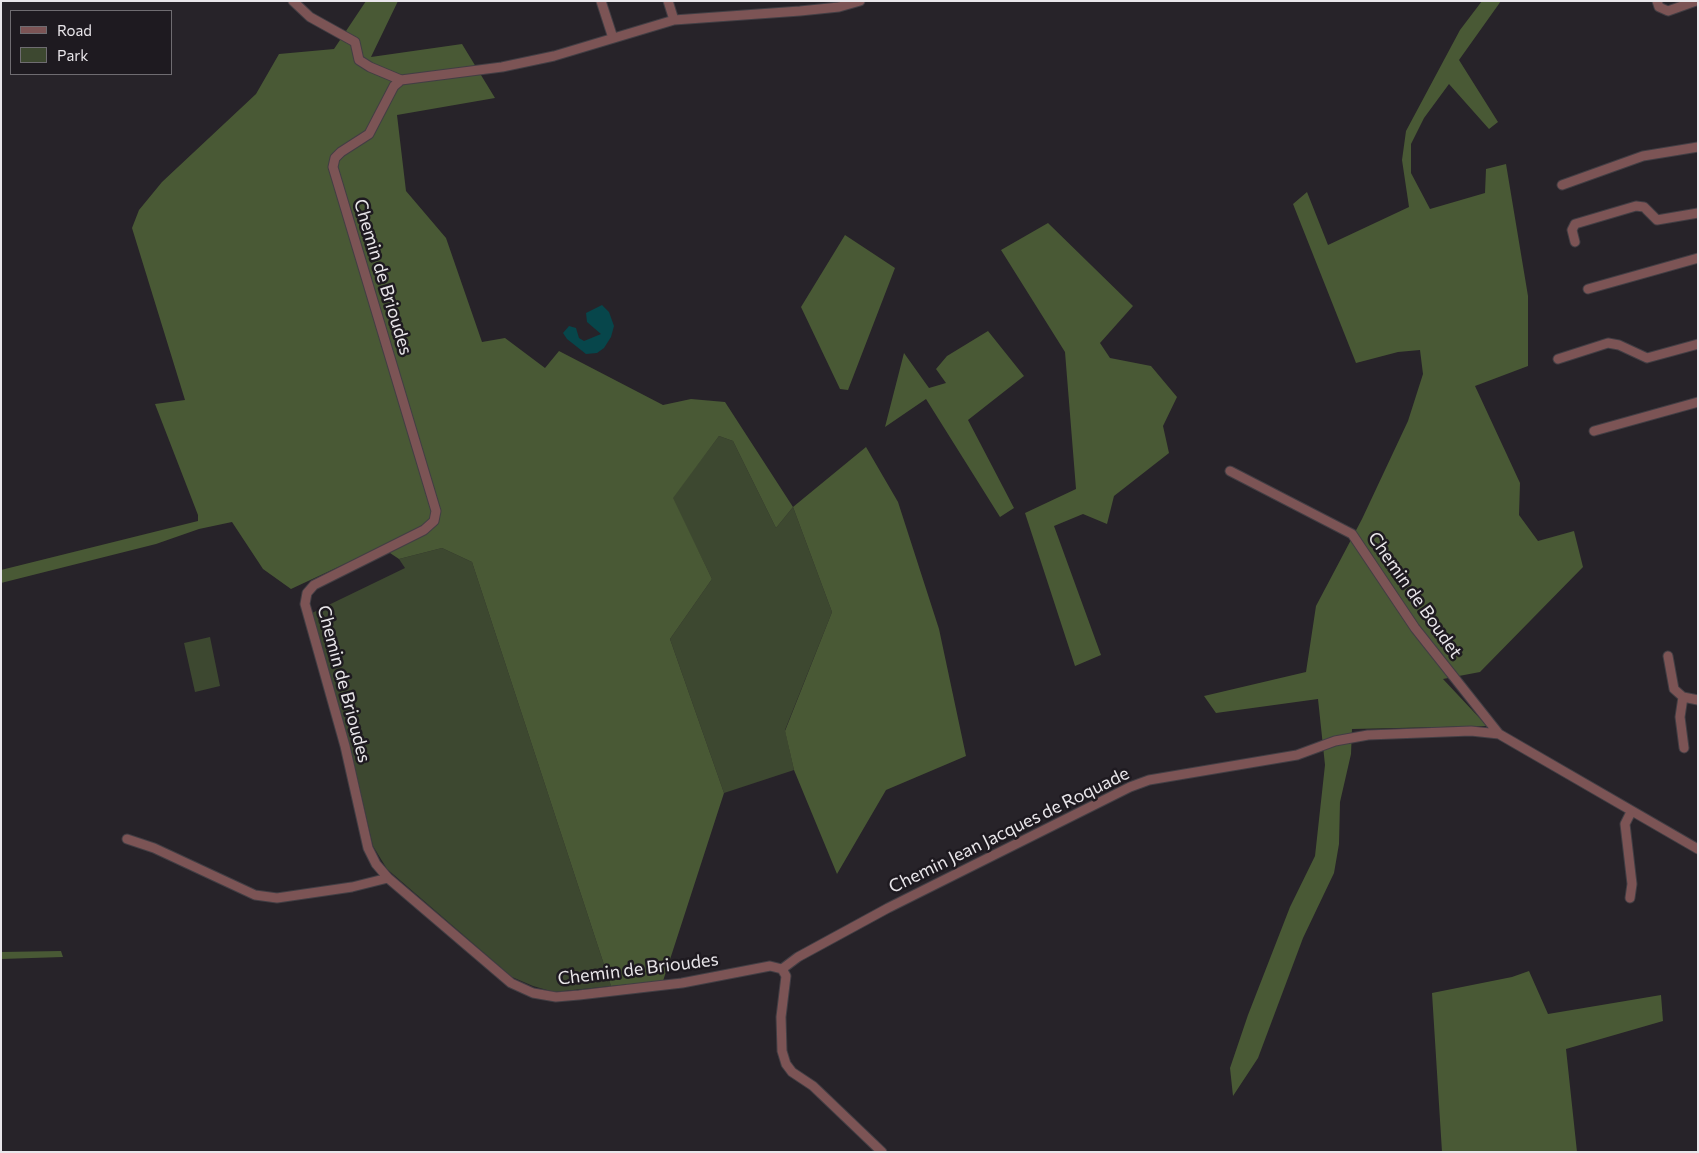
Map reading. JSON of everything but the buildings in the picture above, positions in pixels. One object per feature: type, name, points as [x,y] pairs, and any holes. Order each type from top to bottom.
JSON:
[{"type":"street","points":[[293,1],[310,17],[354,42],[359,60],[370,67],[402,80],[502,67],[554,56],[674,20],[800,11],[839,7],[860,1]]},
{"type":"street","points":[[601,1],[613,38]]},
{"type":"street","points":[[668,1],[674,20]]},
{"type":"street","points":[[1657,1],[1659,7],[1668,11],[1696,1]]},
{"type":"street","name":"Chemin de Brioudes","points":[[402,80],[394,86],[369,134],[341,152],[335,158],[333,167],[436,511],[434,521],[424,530],[314,585],[308,593],[305,604],[345,746],[368,848],[376,864],[388,878],[511,983],[533,992],[556,997],[579,995],[682,983],[770,966],[782,969]]},
{"type":"street","points":[[1562,185],[1643,156],[1698,147]]},
{"type":"street","points":[[1575,242],[1572,230],[1575,224],[1636,206],[1644,206],[1657,220],[1698,213]]},
{"type":"street","points":[[1588,289],[1698,258]]},
{"type":"street","points":[[1558,359],[1608,343],[1619,345],[1647,358],[1698,344]]},
{"type":"street","points":[[1594,431],[1698,402]]},
{"type":"street","name":"Chemin de Boudet","points":[[1230,471],[1352,534],[1415,628],[1499,734]]},
{"type":"street","points":[[1668,656],[1674,689],[1682,697],[1698,700]]},
{"type":"street","points":[[1682,697],[1680,718],[1684,748]]},
{"type":"street","name":"Chemin Jean Jacques de Roquade","points":[[782,969],[798,957],[993,855],[1130,787],[1149,780],[1297,755],[1335,741],[1368,735],[1471,731],[1499,734],[1698,849]]},
{"type":"street","points":[[1630,898],[1632,884],[1625,824],[1631,812]]},
{"type":"street","points":[[127,839],[154,848],[255,896],[277,898],[352,887],[388,878]]},
{"type":"street","points":[[782,969],[786,976],[781,1017],[782,1051],[786,1064],[792,1072],[813,1086],[882,1152]]},
{"type":"green space","points":[[366,1],[398,1],[371,57],[462,44],[495,98],[397,115],[406,191],[446,238],[482,342],[505,338],[545,368],[559,351],[663,405],[691,399],[725,402],[793,507],[776,528],[733,441],[719,436],[673,498],[712,579],[670,639],[724,793],[663,981],[611,986],[472,562],[442,548],[399,559],[381,547],[291,589],[263,569],[232,522],[199,529],[156,544],[1,583],[1,570],[198,521],[198,515],[155,404],[185,400],[132,228],[139,210],[162,182],[256,94],[279,54],[334,49]]},
{"type":"green space","points":[[1482,1],[1501,1],[1459,60],[1498,122],[1489,129],[1449,84],[1424,118],[1411,144],[1411,173],[1430,209],[1485,193],[1486,169],[1506,164],[1528,296],[1528,366],[1475,386],[1520,483],[1519,515],[1538,541],[1574,531],[1583,567],[1480,672],[1443,679],[1487,726],[1352,729],[1351,754],[1340,802],[1339,844],[1334,873],[1303,938],[1258,1058],[1233,1096],[1230,1068],[1248,1015],[1290,907],[1315,856],[1325,765],[1318,699],[1216,713],[1204,696],[1306,672],[1316,606],[1362,519],[1408,421],[1423,374],[1420,350],[1398,352],[1356,363],[1293,204],[1307,192],[1328,245],[1409,207],[1402,160],[1406,131],[1460,30]]},
{"type":"green space","points":[[1048,223],[1133,306],[1100,343],[1110,358],[1151,366],[1177,397],[1163,426],[1169,453],[1114,496],[1107,524],[1083,514],[1054,526],[1101,655],[1075,666],[1025,513],[1076,489],[1065,352],[1001,250]]},
{"type":"green space","points":[[845,235],[895,268],[848,390],[840,389],[801,307]]},
{"type":"green space","points":[[988,331],[1024,376],[968,420],[1014,508],[1000,517],[926,399],[885,427],[904,353],[929,388],[946,383],[936,369],[947,356]]},
{"type":"green space","points":[[719,436],[733,441],[776,528],[793,507],[832,612],[785,730],[794,770],[724,793],[670,639],[712,579],[672,498]]},
{"type":"green space","points":[[866,447],[898,502],[939,629],[966,756],[886,790],[837,874],[794,770],[785,731],[832,612],[793,507]]},
{"type":"green space","points":[[442,548],[472,562],[611,986],[554,992],[512,977],[387,869],[373,846],[352,755],[312,613],[405,568],[399,559]]},
{"type":"green space","points":[[210,637],[220,686],[195,692],[184,643]]},
{"type":"green space","points":[[61,951],[63,957],[1,959],[1,952]]},
{"type":"green space","points":[[1529,971],[1548,1014],[1661,995],[1663,1021],[1566,1049],[1577,1152],[1442,1152],[1432,993],[1512,977]]},
{"type":"water","points":[[602,305],[609,312],[614,326],[611,337],[604,348],[597,353],[586,354],[567,339],[563,333],[569,326],[576,328],[579,338],[584,341],[601,334],[587,322],[586,313]]}]
